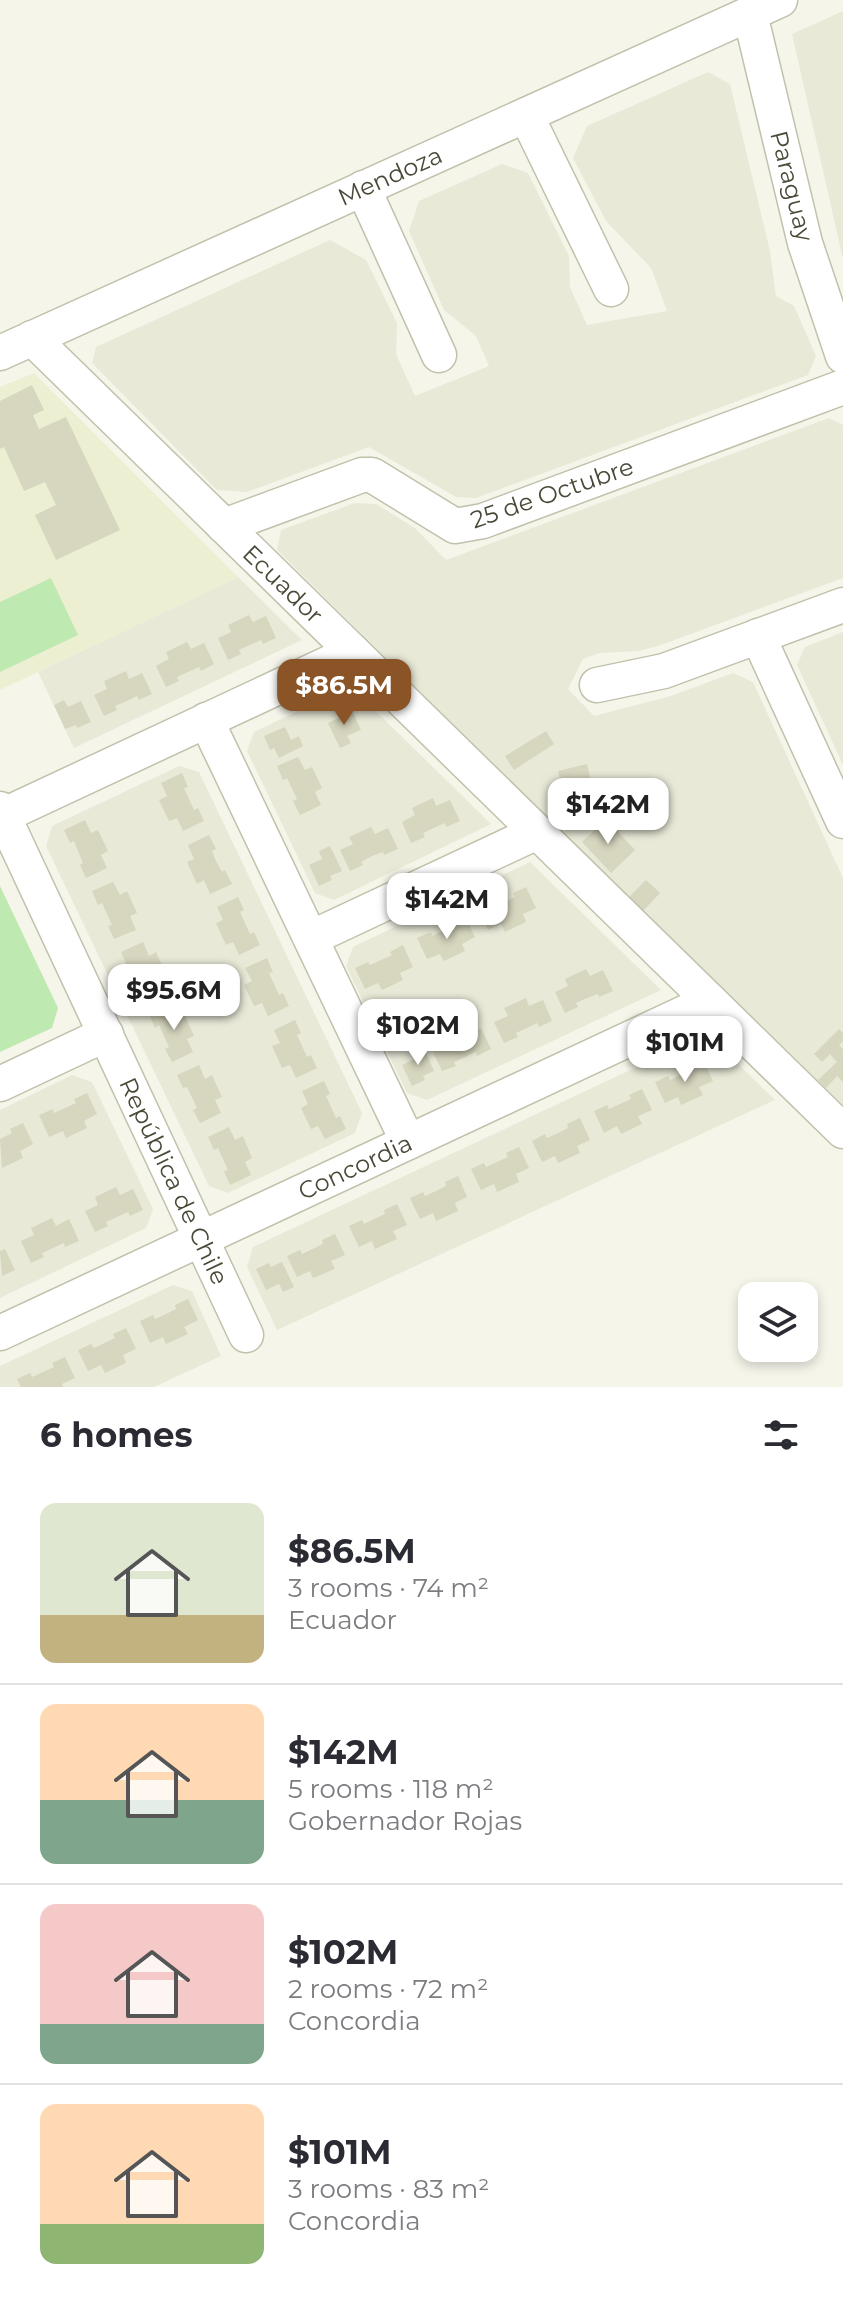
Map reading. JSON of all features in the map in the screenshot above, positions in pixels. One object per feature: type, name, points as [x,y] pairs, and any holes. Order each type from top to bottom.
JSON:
[{"type":"street","name":"Mendoza","points":[[0,353],[765,7]]},
{"type":"street","name":"Paraguay","points":[[765,7],[805,243],[843,356]]},
{"type":"street","points":[[526,115],[611,289]]},
{"type":"street","points":[[363,188],[439,355]]},
{"type":"street","name":"Ecuador","points":[[32,338],[843,1131]]},
{"type":"street","name":"25 de Octubre","points":[[224,526],[362,475],[372,475],[455,526],[483,521],[843,387]]},
{"type":"street","points":[[597,685],[664,671],[843,605]]},
{"type":"street","points":[[758,636],[843,821]]},
{"type":"street","points":[[1,814],[353,652]]},
{"type":"street","points":[[206,720],[408,1142]]},
{"type":"street","name":"República de Chile","points":[[1,814],[246,1335]]},
{"type":"street","points":[[311,938],[537,832]]},
{"type":"street","name":"Concordia","points":[[0,1333],[710,1001]]},
{"type":"street","points":[[0,1084],[106,1034]]},
{"type":"shaded area","points":[[843,11],[843,259],[792,34]]},
{"type":"shaded area","points":[[708,72],[730,84],[770,251],[776,296],[794,306],[816,356],[808,375],[476,498],[456,497],[369,447],[247,492],[217,490],[92,363],[96,347],[330,240],[366,260],[397,323],[396,354],[415,396],[489,366],[476,336],[444,310],[409,231],[419,201],[502,164],[528,173],[569,256],[570,287],[587,325],[667,311],[651,268],[606,221],[573,158],[587,126]]},
{"type":"shaded area","points":[[34,373],[238,577],[0,690],[0,387]]},
{"type":"shaded area","points":[[829,418],[843,425],[843,578],[658,646],[639,651],[600,653],[583,659],[568,689],[594,716],[671,696],[733,673],[753,682],[843,878],[843,1105],[704,973],[277,550],[281,530],[355,503],[376,504],[415,528],[446,560]]},
{"type":"shaded area","points":[[238,577],[302,640],[74,748],[38,672]]},
{"type":"shaded area","points":[[843,632],[843,765],[797,665],[805,647]]},
{"type":"shaded area","points":[[350,686],[491,824],[334,900],[315,893],[247,751],[254,732]]},
{"type":"shaded area","points":[[179,766],[199,772],[362,1113],[355,1133],[228,1193],[209,1186],[46,846],[52,826]]},
{"type":"shaded area","points":[[530,862],[661,990],[427,1100],[407,1093],[346,966],[353,947]]},
{"type":"shaded area","points":[[707,1034],[775,1100],[277,1330],[247,1267],[253,1247]]},
{"type":"shaded area","points":[[72,1075],[92,1082],[153,1209],[146,1228],[0,1298],[0,1110]]},
{"type":"shaded area","points":[[173,1285],[192,1291],[221,1356],[154,1387],[0,1387],[0,1366]]},
{"type":"green space","points":[[51,578],[78,635],[0,672],[0,602]]},
{"type":"green space","points":[[0,886],[58,1008],[52,1028],[0,1052]]},
{"type":"building","points":[[32,385],[44,410],[33,415],[39,429],[66,417],[120,530],[56,560],[35,515],[56,505],[45,482],[24,491],[4,447],[0,449],[0,401]]},
{"type":"building","points":[[249,615],[253,622],[266,616],[276,638],[263,644],[261,640],[239,650],[241,654],[228,660],[218,638],[231,632],[228,625]]},
{"type":"building","points":[[187,642],[191,649],[204,643],[214,664],[177,677],[179,681],[166,687],[156,666],[169,659],[166,652]]},
{"type":"building","points":[[126,671],[129,679],[142,673],[152,694],[139,700],[137,696],[115,706],[117,710],[104,716],[94,695],[107,689],[104,681]]},
{"type":"building","points":[[64,700],[68,707],[81,701],[91,722],[65,729],[54,705]]},
{"type":"building","points":[[351,708],[361,730],[347,736],[351,743],[340,748],[328,723]]},
{"type":"building","points":[[285,727],[291,740],[299,736],[303,746],[279,758],[274,748],[270,750],[264,736]]},
{"type":"building","points":[[546,731],[554,744],[514,770],[505,756]]},
{"type":"building","points":[[298,757],[305,770],[312,767],[322,788],[315,792],[321,805],[300,815],[293,801],[297,799],[277,766]]},
{"type":"building","points":[[587,764],[591,781],[562,788],[558,771]]},
{"type":"building","points":[[182,773],[188,787],[184,788],[194,810],[198,808],[204,821],[183,831],[177,818],[169,821],[159,800],[167,796],[161,783]]},
{"type":"building","points":[[433,798],[436,806],[450,800],[460,821],[446,827],[445,823],[423,833],[425,837],[411,843],[402,822],[415,815],[412,808]]},
{"type":"building","points":[[606,819],[635,850],[611,873],[582,842]]},
{"type":"building","points":[[85,820],[91,833],[98,830],[108,851],[101,855],[107,868],[86,878],[74,841],[70,843],[64,830]]},
{"type":"building","points":[[371,827],[375,834],[388,828],[398,849],[372,856],[350,871],[340,850],[353,844],[349,837]]},
{"type":"building","points":[[209,835],[216,849],[212,851],[216,861],[232,884],[210,894],[204,880],[197,884],[187,862],[194,859],[188,845]]},
{"type":"building","points":[[330,846],[342,871],[319,886],[309,865],[322,859],[319,851]]},
{"type":"building","points":[[646,880],[660,893],[643,911],[628,898]]},
{"type":"building","points":[[113,882],[120,895],[127,891],[137,913],[130,916],[136,930],[114,939],[108,926],[112,925],[102,903],[98,905],[92,891]]},
{"type":"building","points":[[526,887],[536,908],[523,914],[526,922],[505,932],[501,924],[488,930],[478,909],[492,903],[493,907],[515,897],[513,893]]},
{"type":"building","points":[[238,897],[244,910],[240,912],[250,934],[254,932],[260,945],[239,955],[233,942],[226,945],[216,923],[223,920],[217,907]]},
{"type":"building","points":[[465,916],[475,937],[462,944],[465,951],[444,961],[440,954],[427,959],[417,938],[431,932],[432,936],[454,926],[452,922]]},
{"type":"building","points":[[143,942],[149,956],[156,952],[166,974],[158,977],[165,991],[143,1000],[137,987],[141,985],[136,974],[131,964],[127,966],[121,952]]},
{"type":"building","points":[[403,945],[413,967],[400,973],[403,980],[382,990],[378,983],[365,989],[355,968],[392,955],[390,952]]},
{"type":"building","points":[[267,958],[273,972],[269,973],[279,995],[283,993],[289,1006],[268,1016],[262,1003],[254,1006],[244,985],[252,981],[245,968]]},
{"type":"building","points":[[586,969],[590,976],[603,970],[613,991],[576,1003],[578,1007],[565,1013],[555,992],[568,986],[565,979]]},
{"type":"building","points":[[526,998],[529,1006],[543,1000],[552,1021],[539,1027],[537,1023],[504,1043],[494,1022],[508,1016],[504,1008]]},
{"type":"building","points":[[171,1004],[177,1018],[184,1014],[194,1036],[187,1039],[193,1052],[172,1062],[159,1025],[155,1028],[149,1014]]},
{"type":"building","points":[[295,1020],[301,1033],[297,1035],[307,1057],[311,1055],[317,1068],[296,1078],[290,1065],[282,1068],[272,1046],[280,1043],[274,1030]]},
{"type":"building","points":[[464,1027],[467,1034],[481,1028],[491,1049],[477,1056],[476,1052],[454,1062],[456,1066],[442,1071],[432,1050],[446,1044],[442,1037]]},
{"type":"building","points":[[839,1029],[843,1033],[843,1041],[839,1045],[843,1049],[843,1082],[837,1076],[826,1088],[818,1080],[837,1062],[830,1054],[822,1062],[814,1054]]},
{"type":"building","points":[[423,1046],[434,1071],[412,1086],[402,1065],[415,1059],[412,1052]]},
{"type":"building","points":[[703,1060],[713,1081],[699,1087],[703,1095],[681,1105],[678,1097],[665,1103],[655,1082],[668,1076],[670,1080]]},
{"type":"building","points":[[199,1065],[205,1079],[212,1075],[222,1097],[215,1100],[221,1113],[200,1123],[187,1087],[183,1088],[177,1075]]},
{"type":"building","points":[[324,1081],[330,1094],[326,1096],[336,1118],[340,1116],[346,1129],[325,1139],[318,1126],[311,1129],[301,1108],[308,1104],[302,1091]]},
{"type":"building","points":[[642,1089],[652,1110],[638,1116],[642,1124],[621,1134],[617,1126],[604,1133],[594,1111],[607,1105],[609,1109],[631,1099],[629,1095]]},
{"type":"building","points":[[87,1093],[97,1114],[84,1121],[87,1128],[66,1138],[63,1131],[49,1137],[39,1115],[53,1109],[54,1113],[76,1103],[74,1099]]},
{"type":"building","points":[[580,1118],[590,1140],[577,1146],[580,1153],[558,1163],[555,1156],[542,1162],[532,1141],[545,1134],[547,1138],[558,1133]]},
{"type":"building","points":[[23,1123],[33,1144],[20,1151],[23,1158],[2,1168],[0,1139],[12,1133],[10,1129]]},
{"type":"building","points":[[229,1127],[235,1140],[243,1136],[252,1158],[245,1162],[251,1175],[230,1185],[224,1171],[228,1170],[218,1148],[214,1150],[208,1137]]},
{"type":"building","points":[[519,1147],[529,1168],[516,1174],[519,1182],[497,1192],[494,1184],[481,1190],[471,1169],[484,1163],[486,1167],[508,1157],[506,1153]]},
{"type":"building","points":[[458,1176],[467,1197],[455,1203],[458,1211],[436,1221],[433,1213],[420,1219],[410,1198],[423,1192],[425,1196],[436,1191]]},
{"type":"building","points":[[116,1187],[120,1195],[133,1189],[143,1210],[130,1216],[128,1212],[106,1222],[108,1226],[95,1232],[85,1211],[98,1205],[95,1197]]},
{"type":"building","points":[[397,1204],[407,1225],[393,1231],[397,1239],[375,1249],[372,1241],[359,1247],[349,1226],[362,1220],[364,1224]]},
{"type":"building","points":[[52,1218],[56,1226],[69,1219],[79,1241],[65,1247],[64,1243],[42,1253],[44,1257],[31,1263],[21,1241],[34,1235],[31,1228]]},
{"type":"building","points":[[335,1234],[345,1255],[331,1261],[335,1269],[313,1278],[310,1271],[297,1277],[287,1256],[300,1250],[302,1254]]},
{"type":"building","points":[[5,1249],[15,1270],[2,1276],[0,1251]]},
{"type":"building","points":[[282,1262],[294,1287],[283,1292],[279,1284],[266,1290],[256,1269],[269,1263],[271,1267]]},
{"type":"building","points":[[188,1299],[198,1320],[184,1327],[188,1334],[166,1344],[163,1337],[150,1343],[140,1321],[153,1315],[155,1319],[164,1315]]},
{"type":"building","points":[[126,1328],[136,1349],[123,1355],[126,1363],[105,1373],[101,1365],[88,1371],[78,1350],[91,1344],[94,1348],[115,1338],[113,1334]]},
{"type":"building","points":[[65,1357],[75,1378],[62,1384],[63,1387],[21,1387],[17,1379],[30,1373],[32,1377],[54,1367],[52,1363]]}]
